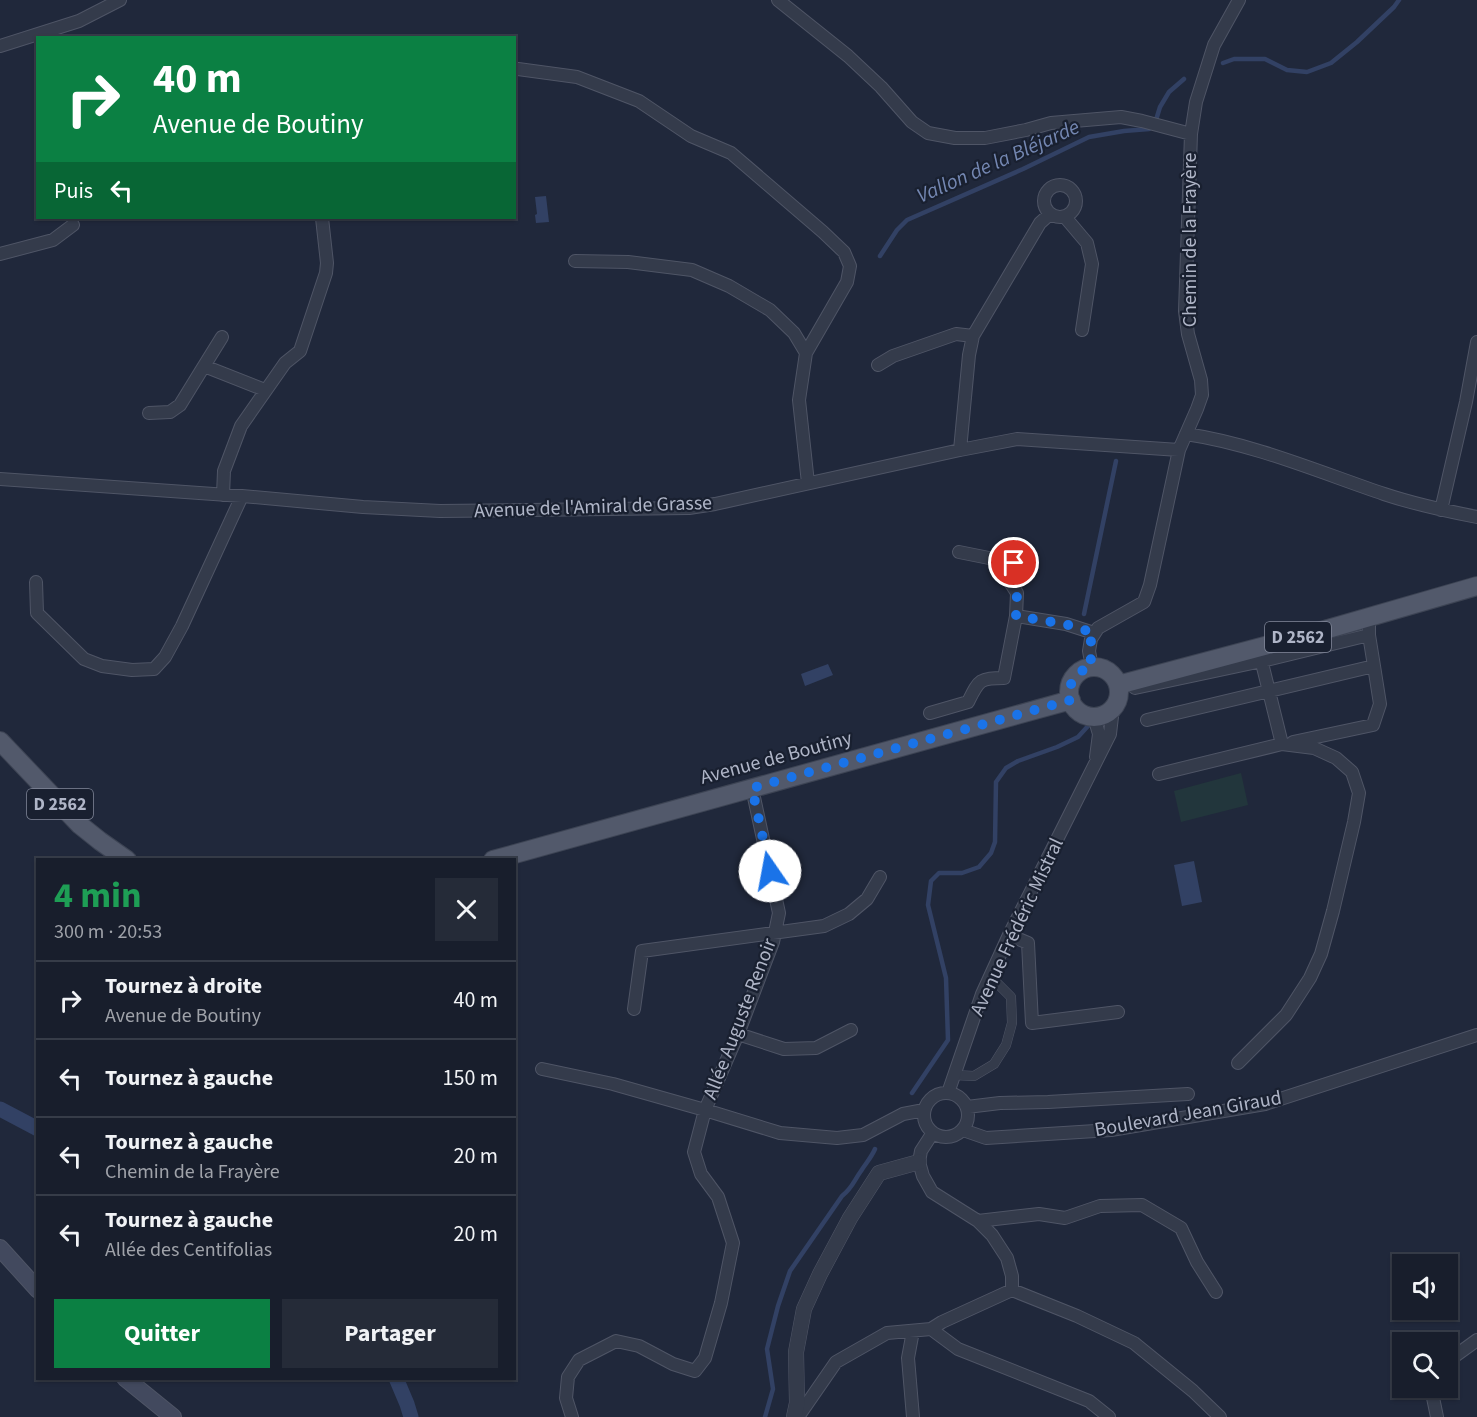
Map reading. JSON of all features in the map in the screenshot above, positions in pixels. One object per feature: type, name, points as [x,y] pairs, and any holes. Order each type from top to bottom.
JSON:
[{"type":"main road","name":"D 2562","points":[[1117,695],[1369,626],[1477,586]]},
{"type":"main road","points":[[1092,667],[1109,671],[1115,678],[1117,695],[1101,716],[1094,717],[1080,712],[1074,706],[1069,692],[1073,678],[1092,667]]},
{"type":"main road","name":"Avenue de Boutiny","points":[[500,858],[1071,700]]},
{"type":"main road","name":"D 2562","points":[[0,741],[80,825],[124,858]]},
{"type":"main road","points":[[0,1248],[36,1288]]},
{"type":"main road","points":[[127,1380],[173,1417]]},
{"type":"street","points":[[0,46],[79,21],[120,0]]},
{"type":"street","points":[[778,0],[848,56],[881,87],[912,122],[928,134],[955,138],[985,138],[1051,123],[1121,117],[1191,134]]},
{"type":"street","name":"Chemin de la Frayère","points":[[1094,633],[1098,628],[1143,602],[1150,585],[1179,450],[1202,395],[1201,380],[1188,334],[1185,311],[1191,134],[1196,102],[1214,45],[1239,0]]},
{"type":"street","points":[[518,69],[577,77],[639,101],[691,136],[731,153],[844,252],[850,266],[847,282],[806,353],[800,400],[808,483]]},
{"type":"street","points":[[1060,184],[1068,186],[1075,194],[1076,206],[1065,217],[1050,214],[1044,203],[1045,195],[1050,188],[1060,184]]},
{"type":"street","points":[[960,450],[969,355],[973,336],[1040,223],[1050,214]]},
{"type":"street","points":[[1065,217],[1087,243],[1092,264],[1082,330]]},
{"type":"street","points":[[223,495],[224,471],[241,426],[285,363],[300,351],[326,273],[322,219]]},
{"type":"street","points":[[0,254],[53,240],[73,225]]},
{"type":"street","points":[[575,261],[628,262],[692,270],[729,286],[770,310],[794,333],[806,353]]},
{"type":"street","points":[[878,365],[894,356],[956,334],[973,336]]},
{"type":"street","points":[[149,413],[170,412],[180,405],[222,337]]},
{"type":"street","points":[[1441,510],[1466,402],[1477,342]]},
{"type":"street","points":[[204,366],[265,390]]},
{"type":"street","points":[[1186,434],[1283,458],[1386,494],[1441,510],[1477,517]]},
{"type":"street","name":"Avenue de l'Amiral de Grasse","points":[[0,479],[440,511],[677,508],[715,504],[1017,439],[1179,450]]},
{"type":"street","points":[[36,582],[37,613],[84,660],[112,668],[154,669],[165,657],[182,626],[242,496]]},
{"type":"street","points":[[930,713],[968,702],[977,684],[986,678],[1004,678],[1016,616],[1017,593],[1010,582],[1014,563],[959,552]]},
{"type":"street","points":[[1016,616],[1065,624],[1094,633],[1089,651],[1092,667]]},
{"type":"street","points":[[1159,774],[1373,725],[1380,704],[1369,626]]},
{"type":"street","points":[[1260,655],[1282,744]]},
{"type":"street","points":[[1147,720],[1374,666]]},
{"type":"street","name":"Avenue Frédéric Mistral","points":[[948,1093],[990,976],[1110,734],[1117,695]]},
{"type":"street","name":"Avenue Frédéric Mistral","points":[[1094,717],[1099,734],[1095,765]]},
{"type":"street","points":[[1238,1063],[1286,1014],[1310,978],[1321,954],[1333,911],[1359,793],[1352,772],[1336,758],[1314,748],[1282,744]]},
{"type":"street","name":"Allée Auguste Renoir","points":[[572,1417],[566,1398],[568,1377],[579,1360],[616,1341],[639,1346],[673,1364],[695,1371],[705,1358],[721,1303],[733,1244],[718,1197],[701,1174],[694,1152],[705,1110],[754,996],[775,933],[779,913],[752,788]]},
{"type":"street","points":[[634,1009],[642,951],[824,926],[849,914],[867,899],[880,877]]},
{"type":"street","points":[[1009,935],[1028,943],[1032,1023],[1118,1012]]},
{"type":"street","points":[[954,1075],[974,1076],[994,1064],[1006,1045],[1012,1023],[1011,997],[990,976]]},
{"type":"street","points":[[738,1034],[784,1049],[816,1048],[851,1030]]},
{"type":"street","name":"Boulevard Jean Giraud","points":[[963,1130],[986,1138],[1111,1130],[1265,1104],[1477,1035]]},
{"type":"street","points":[[542,1069],[614,1084],[780,1133],[837,1138],[863,1135],[903,1114],[924,1110]]},
{"type":"street","points":[[948,1093],[959,1097],[967,1107],[968,1114],[963,1130],[954,1137],[948,1138],[932,1134],[925,1123],[926,1104],[936,1095],[948,1093]]},
{"type":"street","points":[[967,1107],[1000,1103],[1188,1094]]},
{"type":"street","points":[[932,1134],[921,1151],[919,1162],[923,1176],[932,1192],[978,1221],[992,1235],[1007,1258],[1012,1276],[1012,1290]]},
{"type":"street","points":[[796,1417],[796,1352],[804,1309],[820,1274],[850,1218],[879,1173],[919,1162]]},
{"type":"street","points":[[978,1221],[1039,1214],[1065,1218],[1100,1206],[1142,1205],[1181,1228],[1197,1262],[1216,1292]]},
{"type":"street","points":[[796,1417],[836,1362],[887,1333],[932,1329],[942,1322],[1012,1290],[1077,1316],[1134,1343],[1193,1390],[1220,1417]]},
{"type":"street","points":[[932,1329],[958,1350],[1089,1401],[1109,1417]]},
{"type":"street","points":[[913,1332],[908,1358],[913,1417]]},
{"type":"street","points":[[1458,1354],[1477,1340]]},
{"type":"street","points":[[1433,1398],[1437,1417]]},
{"type":"shaded area","points":[[1241,773],[1248,805],[1181,822],[1174,791]]},
{"type":"water","points":[[546,196],[549,222],[536,223],[535,197]]},
{"type":"water","points":[[828,664],[833,675],[805,686],[801,674]]},
{"type":"water","points":[[1194,861],[1202,902],[1182,906],[1174,865]]},
{"type":"waterway","name":"Vallon de la Bléjarde","points":[[1223,63],[1234,59],[1265,59],[1287,70],[1307,72],[1331,63],[1357,42],[1399,0]]},
{"type":"waterway","name":"Vallon de la Bléjarde","points":[[1156,120],[1160,107],[1169,92],[1184,79]]},
{"type":"waterway","name":"Vallon de la Bléjarde","points":[[880,256],[897,230],[907,220],[1089,137],[1149,129]]},
{"type":"waterway","points":[[1084,614],[1116,461]]},
{"type":"waterway","points":[[912,1093],[948,1040],[946,978],[928,905],[931,881],[939,873],[962,873],[979,867],[991,853],[995,842],[996,782],[1006,768],[1078,737],[1088,726]]},
{"type":"waterway","points":[[0,1109],[36,1128]]},
{"type":"waterway","points":[[765,1417],[773,1389],[767,1349],[790,1271],[842,1196],[851,1187],[875,1149]]},
{"type":"waterway","points":[[397,1380],[411,1417]]},
{"type":"route","points":[[770,871],[752,788],[1071,700],[1069,692],[1073,678],[1078,672],[1092,667],[1089,651],[1094,633],[1065,624],[1016,616],[1017,593],[1010,582],[1014,563]]}]
